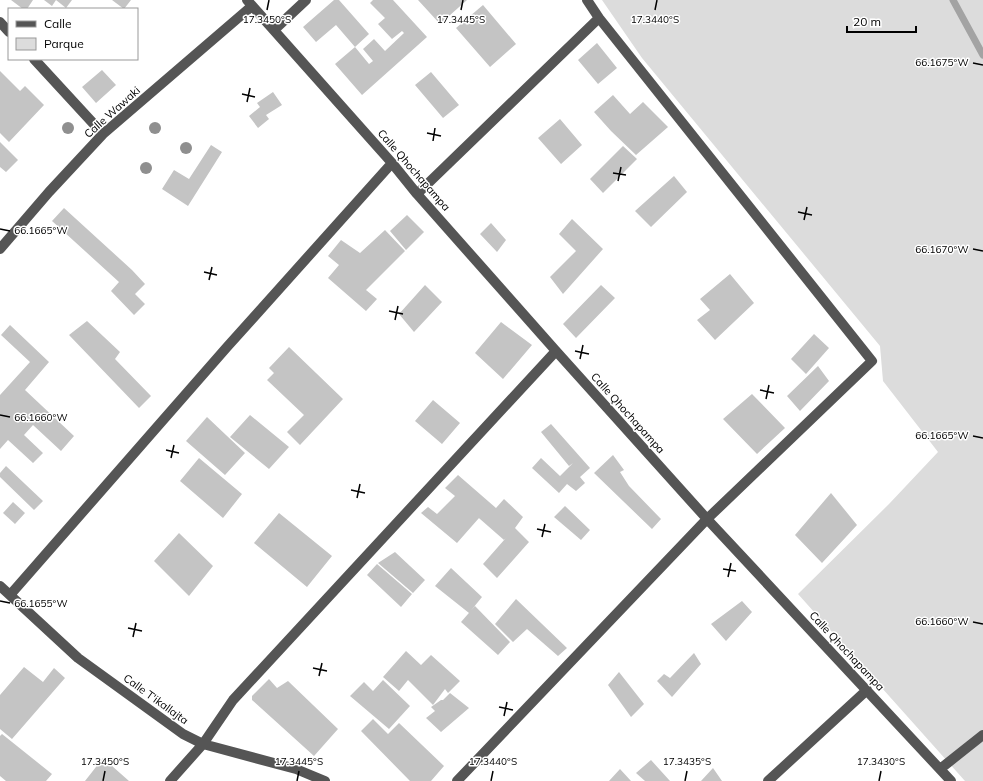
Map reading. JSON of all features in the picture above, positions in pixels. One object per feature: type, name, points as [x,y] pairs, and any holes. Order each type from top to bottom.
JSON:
[{"type":"street","points":[[274,30],[306,0]]},
{"type":"street","points":[[457,781],[707,519],[872,361],[599,18],[587,0]]},
{"type":"street","name":"Calle Qhochapampa","points":[[249,3],[392,163],[556,351],[707,519],[952,781]]},
{"type":"street","name":"Calle Wawaki","points":[[0,249],[48,192],[103,134],[249,3]]},
{"type":"street","points":[[418,194],[599,18]]},
{"type":"street","points":[[0,22],[8,31]]},
{"type":"street","points":[[35,60],[103,134]]},
{"type":"street","points":[[10,595],[232,341],[392,163]]},
{"type":"street","points":[[170,781],[203,744],[233,700],[556,351]]},
{"type":"street","name":"Calle T'ikallajta","points":[[0,586],[78,658],[183,734],[203,744],[296,769],[325,781]]},
{"type":"street","points":[[768,781],[867,690]]},
{"type":"street","points":[[940,769],[983,735]]},
{"type":"green space","points":[[602,0],[983,0],[983,781],[965,781],[798,594],[889,504],[938,452],[883,381],[880,346],[642,58]]},
{"type":"building","points":[[11,0],[33,0],[28,8],[22,8]]},
{"type":"building","points":[[44,0],[56,0],[52,6]]},
{"type":"building","points":[[56,0],[72,0],[66,8]]},
{"type":"building","points":[[112,0],[131,0],[125,8]]},
{"type":"building","points":[[334,0],[339,0],[369,34],[355,47],[336,25],[316,42],[303,27]]},
{"type":"building","points":[[373,0],[393,0],[427,37],[362,95],[335,64],[355,47],[369,64],[373,61],[363,49],[374,39],[385,51],[404,33],[402,31],[392,39],[378,24],[385,18],[370,3]]},
{"type":"building","points":[[418,0],[467,0],[440,24]]},
{"type":"building","points":[[483,5],[516,44],[490,67],[456,28]]},
{"type":"building","points":[[597,43],[617,68],[598,84],[578,60]]},
{"type":"building","points":[[102,70],[116,85],[96,103],[82,87]]},
{"type":"building","points":[[0,71],[20,91],[25,86],[44,105],[9,142],[0,133]]},
{"type":"building","points":[[431,72],[459,105],[443,118],[415,85]]},
{"type":"building","points":[[273,92],[282,105],[266,115],[269,119],[258,128],[249,116],[260,107],[257,103]]},
{"type":"building","points":[[613,95],[630,114],[643,102],[668,127],[636,155],[594,112]]},
{"type":"building","points":[[560,119],[582,145],[561,164],[538,138]]},
{"type":"building","points":[[0,142],[18,160],[6,172],[0,167]]},
{"type":"building","points":[[211,145],[222,152],[188,206],[162,189],[174,170],[189,179]]},
{"type":"building","points":[[623,146],[637,159],[603,193],[590,179]]},
{"type":"building","points":[[674,176],[687,192],[651,227],[635,211]]},
{"type":"building","points":[[64,208],[132,270],[145,284],[135,294],[145,304],[134,315],[111,291],[119,282],[52,221]]},
{"type":"building","points":[[407,215],[424,232],[406,250],[390,231]]},
{"type":"building","points":[[572,219],[603,249],[563,294],[550,277],[576,251],[559,234]]},
{"type":"building","points":[[491,223],[506,240],[497,252],[480,234]]},
{"type":"building","points":[[385,230],[405,251],[366,290],[377,299],[366,311],[328,278],[339,265],[328,256],[341,240],[360,253]]},
{"type":"building","points":[[730,274],[754,303],[715,340],[697,320],[710,310],[700,299]]},
{"type":"building","points":[[425,285],[442,302],[414,332],[399,314]]},
{"type":"building","points":[[601,285],[615,298],[576,338],[563,324]]},
{"type":"building","points":[[87,321],[120,352],[115,359],[151,396],[139,408],[69,335]]},
{"type":"building","points":[[501,322],[532,345],[503,379],[475,353]]},
{"type":"building","points":[[10,325],[49,362],[25,390],[74,436],[61,451],[33,425],[24,435],[43,453],[33,463],[8,440],[0,449],[0,395],[30,362],[1,335]]},
{"type":"building","points":[[814,334],[829,348],[806,374],[791,359]]},
{"type":"building","points":[[289,347],[343,399],[300,445],[287,432],[304,415],[267,380],[274,373],[269,368]]},
{"type":"building","points":[[818,366],[829,381],[800,411],[787,396]]},
{"type":"building","points":[[752,394],[785,428],[757,454],[723,419]]},
{"type":"building","points":[[433,400],[460,423],[442,444],[415,421]]},
{"type":"building","points":[[250,415],[289,447],[269,469],[230,437]]},
{"type":"building","points":[[207,417],[245,453],[225,475],[186,441]]},
{"type":"building","points":[[551,424],[590,468],[580,477],[585,483],[576,491],[567,484],[559,493],[532,468],[541,458],[560,476],[573,463],[569,466],[541,432]]},
{"type":"building","points":[[613,455],[624,470],[620,472],[629,486],[661,519],[652,529],[594,473]]},
{"type":"building","points":[[199,458],[242,494],[223,518],[180,481]]},
{"type":"building","points":[[6,466],[43,501],[34,510],[0,477],[0,473]]},
{"type":"building","points":[[458,475],[496,508],[504,499],[523,517],[515,528],[529,542],[497,578],[483,564],[512,531],[504,540],[479,518],[457,543],[421,513],[428,507],[437,514],[455,496],[445,488]]},
{"type":"building","points":[[831,493],[857,525],[822,563],[795,535]]},
{"type":"building","points":[[13,502],[25,513],[15,524],[3,513]]},
{"type":"building","points":[[565,506],[590,530],[581,540],[554,517]]},
{"type":"building","points":[[279,513],[332,556],[307,587],[254,543]]},
{"type":"building","points":[[179,533],[213,566],[189,596],[154,561]]},
{"type":"building","points":[[395,552],[425,580],[413,593],[378,563]]},
{"type":"building","points":[[377,564],[412,594],[401,607],[367,575]]},
{"type":"building","points":[[451,568],[482,597],[469,613],[435,586]]},
{"type":"building","points":[[516,599],[567,648],[558,656],[527,629],[513,642],[495,624]]},
{"type":"building","points":[[742,601],[752,612],[726,641],[711,624]]},
{"type":"building","points":[[475,606],[510,642],[498,655],[461,622]]},
{"type":"building","points":[[406,651],[421,665],[431,655],[460,681],[448,693],[445,689],[433,705],[408,680],[399,691],[383,677]]},
{"type":"building","points":[[694,653],[701,664],[672,697],[657,681],[664,674],[670,678]]},
{"type":"building","points":[[24,667],[43,682],[54,668],[65,678],[12,739],[0,729],[0,695]]},
{"type":"building","points":[[619,672],[644,704],[631,717],[608,685]]},
{"type":"building","points":[[269,679],[277,688],[288,681],[338,729],[314,756],[252,700],[252,696]]},
{"type":"building","points":[[383,680],[410,706],[389,729],[350,696],[364,682],[373,691]]},
{"type":"building","points":[[450,693],[469,708],[441,732],[426,718],[435,711],[431,707],[443,700]]},
{"type":"building","points":[[373,719],[388,734],[399,723],[444,766],[431,781],[410,781],[361,731]]},
{"type":"building","points":[[2,734],[52,774],[46,781],[6,781],[0,776],[0,736]]},
{"type":"building","points":[[103,758],[129,781],[85,781]]},
{"type":"building","points":[[651,760],[670,781],[645,781],[636,773]]},
{"type":"building","points":[[713,768],[722,781],[701,781]]},
{"type":"building","points":[[620,769],[631,781],[609,781]]},
{"type":"waterway","points":[[953,0],[983,55]]}]
